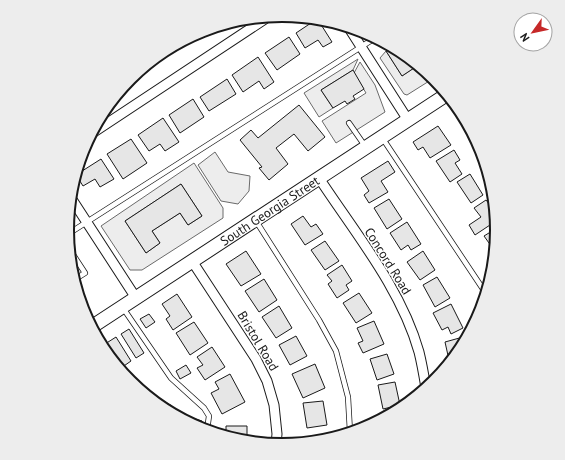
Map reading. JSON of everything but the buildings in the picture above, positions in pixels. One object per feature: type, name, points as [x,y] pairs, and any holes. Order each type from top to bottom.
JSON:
[{"type":"main road","name":"South Georgia Street","points":[[97,323],[443,97]]},
{"type":"street","points":[[102,127],[256,24]]},
{"type":"street","points":[[353,35],[408,120]]},
{"type":"street","name":"Concord Road","points":[[319,178],[389,283],[410,327],[419,353],[425,382]]},
{"type":"street","points":[[76,205],[136,298]]},
{"type":"street","name":"Bristol Road","points":[[192,261],[256,359],[267,381],[274,405],[277,438]]},
{"type":"lane","points":[[74,231],[370,41]]},
{"type":"lane","points":[[349,123],[366,148]]},
{"type":"lane","points":[[382,137],[482,287]]},
{"type":"lane","points":[[256,220],[320,320],[336,351],[348,397],[350,427]]},
{"type":"lane","points":[[76,260],[85,273],[80,276]]},
{"type":"lane","points":[[122,306],[171,378],[204,408],[209,416],[208,424]]},
{"type":"shaded area","points":[[386,51],[402,76],[413,68],[428,82],[407,95],[404,94],[380,58]]},
{"type":"shaded area","points":[[358,59],[353,70],[321,90],[333,108],[319,117],[304,93]]},
{"type":"shaded area","points":[[360,62],[375,85],[385,112],[336,143],[322,121],[366,93],[354,73]]},
{"type":"shaded area","points":[[215,152],[228,172],[250,176],[249,191],[238,204],[221,201],[198,165]]},
{"type":"shaded area","points":[[194,163],[223,208],[223,218],[142,270],[130,270],[101,226]],"holes":[[[181,184],[202,216],[188,225],[180,213],[152,231],[160,243],[146,253],[125,221]]]}]
